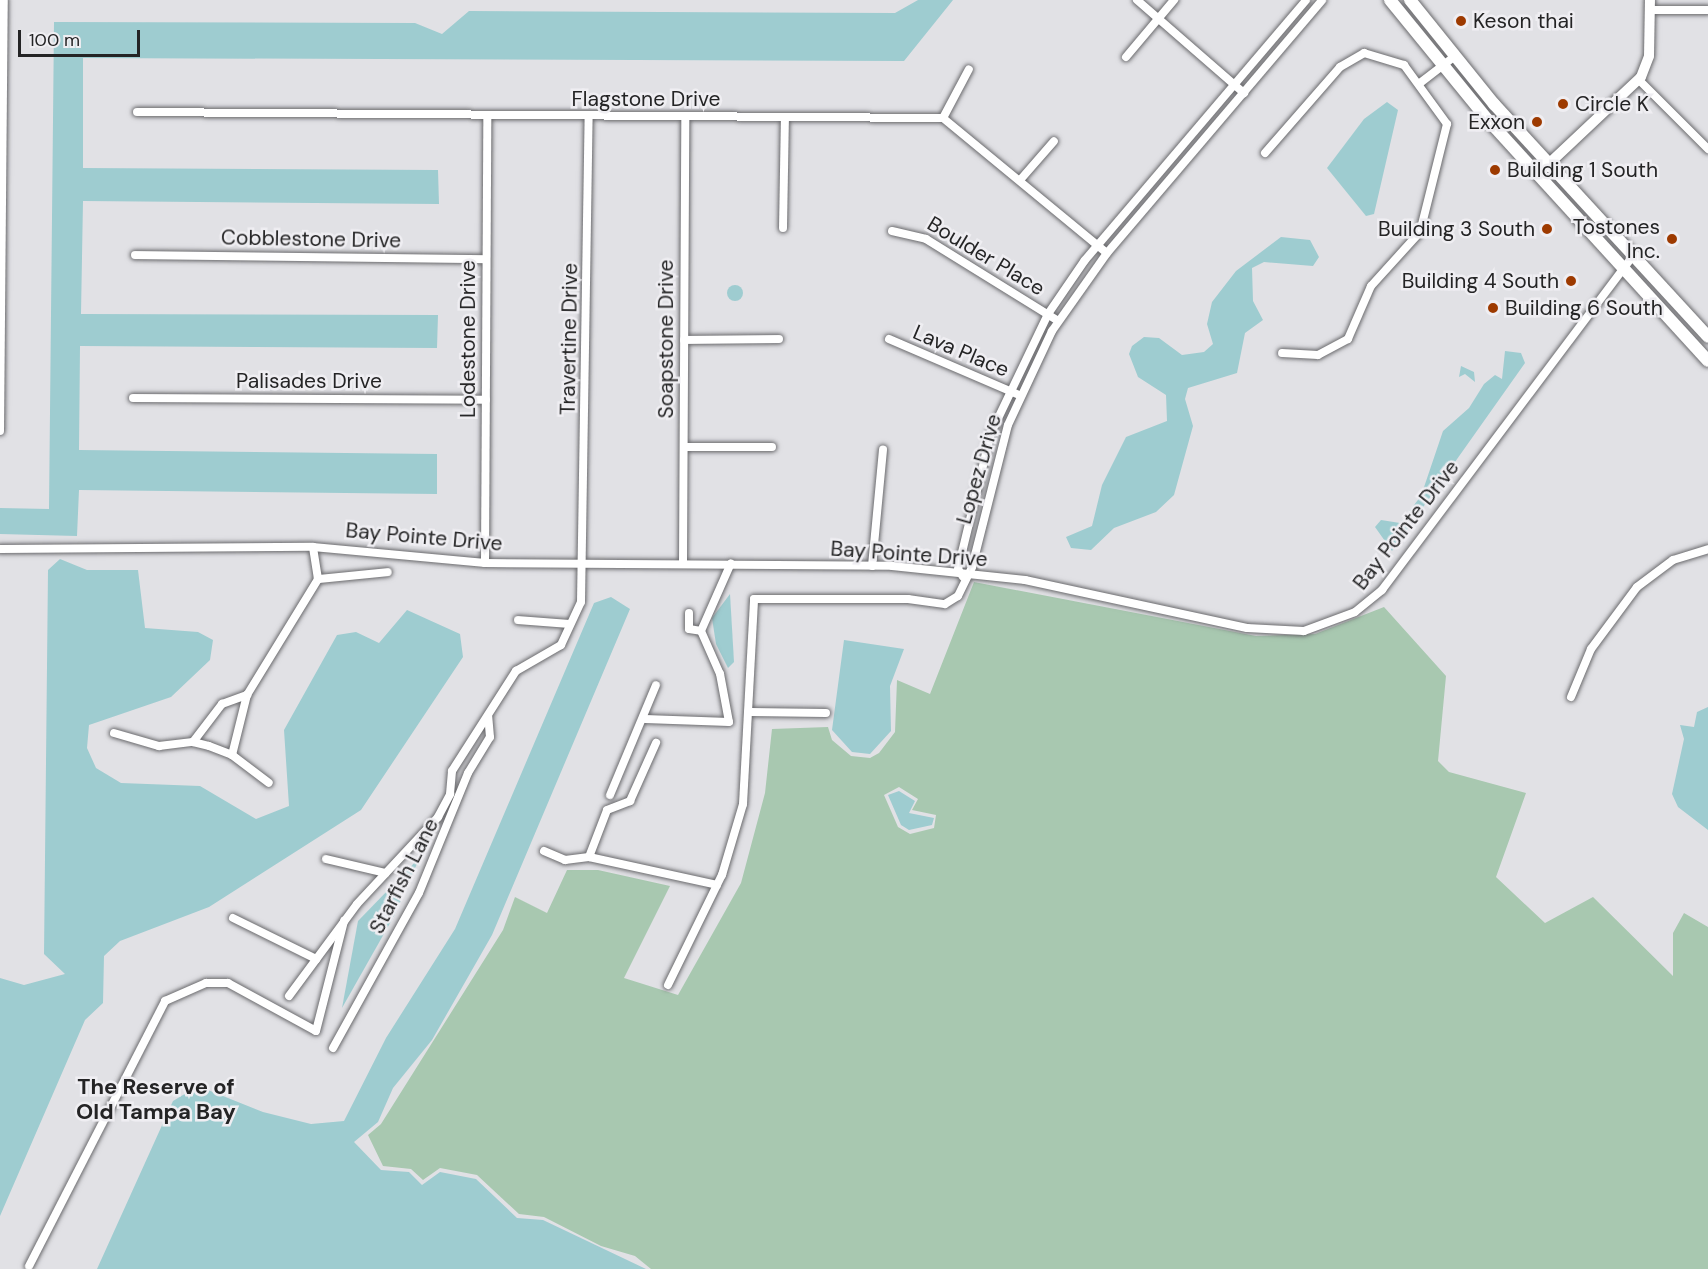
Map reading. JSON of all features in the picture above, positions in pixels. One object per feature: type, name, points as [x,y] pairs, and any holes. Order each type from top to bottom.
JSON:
[{"type":"main road","points":[[1390,0],[1443,66],[1538,174],[1708,361]]},
{"type":"main road","points":[[1410,0],[1455,56],[1548,163],[1708,338],[1697,349]]},
{"type":"street","points":[[0,431],[4,0]]},
{"type":"street","points":[[1137,0],[1244,93]]},
{"type":"street","points":[[1126,57],[1173,0]]},
{"type":"street","name":"Lopez Drive","points":[[1306,0],[1098,245],[1048,314],[1008,390],[977,482],[958,569],[963,577],[972,567],[993,468],[1019,395],[1058,321],[1107,253],[1323,0]]},
{"type":"street","points":[[1538,174],[1639,80],[1649,56],[1650,5],[1708,10]]},
{"type":"street","points":[[1265,153],[1351,57],[1365,53],[1393,57],[1420,83],[1443,114],[1447,133],[1417,238],[1371,286],[1342,347],[1318,356],[1282,353]]},
{"type":"street","points":[[1420,83],[1455,56]]},
{"type":"street","points":[[969,69],[943,118],[1021,179],[1107,253]]},
{"type":"street","points":[[1639,80],[1708,149]]},
{"type":"street","name":"Flagstone Drive","points":[[137,112],[943,118]]},
{"type":"street","name":"Lodestone Drive","points":[[485,563],[486,116]]},
{"type":"street","name":"Soapstone Drive","points":[[683,562],[685,116]]},
{"type":"street","name":"Travertine Drive","points":[[289,996],[344,921],[384,873],[438,817],[450,794],[452,771],[516,671],[561,645],[581,602],[584,563],[590,117]]},
{"type":"street","points":[[783,228],[785,117]]},
{"type":"street","points":[[1021,179],[1054,141]]},
{"type":"street","name":"Boulder Place","points":[[892,231],[926,239],[1058,321]]},
{"type":"street","name":"Cobblestone Drive","points":[[135,255],[486,259]]},
{"type":"street","name":"Bay Pointe Drive","points":[[0,549],[313,547],[485,563],[683,562],[872,566],[963,577],[1025,580],[1269,632],[1304,631],[1337,621],[1371,601],[1392,578],[1622,267],[1633,256]]},
{"type":"street","points":[[684,340],[779,339]]},
{"type":"street","name":"Lava Place","points":[[889,339],[1019,395]]},
{"type":"street","name":"Palisades Drive","points":[[133,398],[486,400]]},
{"type":"street","points":[[684,447],[772,447]]},
{"type":"street","points":[[872,566],[883,450]]},
{"type":"street","points":[[232,755],[247,695],[318,579],[313,547]]},
{"type":"street","points":[[1571,697],[1591,649],[1637,587],[1672,560],[1708,549]]},
{"type":"street","points":[[645,719],[729,722],[720,674],[701,631],[731,563]]},
{"type":"street","points":[[318,579],[388,572]]},
{"type":"street","points":[[668,985],[717,885],[742,804],[750,712],[754,599],[908,599],[945,604],[958,596],[963,577]]},
{"type":"street","points":[[689,613],[689,629],[701,631]]},
{"type":"street","points":[[518,620],[569,624]]},
{"type":"street","points":[[610,795],[645,719],[656,685]]},
{"type":"street","points":[[193,742],[222,704],[247,695]]},
{"type":"street","points":[[750,712],[826,714]]},
{"type":"street","name":"Starfish Lane","points":[[333,1048],[419,892],[468,773],[490,737],[488,716]]},
{"type":"street","points":[[114,733],[159,746],[193,742],[232,755],[269,783]]},
{"type":"street","points":[[590,857],[607,810],[630,801],[656,743]]},
{"type":"street","points":[[544,851],[565,860],[590,857],[717,885]]},
{"type":"street","points":[[326,859],[384,873]]},
{"type":"street","points":[[232,918],[316,959]]},
{"type":"street","points":[[29,1266],[165,1001],[206,983],[228,984],[316,1030],[344,921]]},
{"type":"green space","points":[[974,582],[1256,636],[1315,634],[1384,607],[1446,676],[1438,761],[1449,772],[1526,793],[1496,877],[1545,923],[1593,897],[1673,976],[1673,933],[1684,913],[1708,927],[1708,1269],[651,1269],[635,1256],[601,1246],[544,1217],[519,1214],[477,1175],[440,1168],[423,1180],[411,1169],[383,1166],[368,1135],[381,1124],[503,930],[515,897],[547,913],[567,870],[598,870],[670,886],[624,978],[678,995],[741,883],[765,793],[772,729],[828,727],[832,740],[851,756],[870,758],[879,753],[895,732],[897,680],[930,694]],"holes":[[[899,787],[918,799],[912,810],[936,815],[934,828],[910,834],[898,827],[884,795]]]},
{"type":"water","points":[[918,0],[953,0],[904,61],[83,58],[83,168],[438,170],[439,204],[83,201],[81,314],[438,315],[437,348],[80,346],[79,450],[437,454],[437,494],[79,490],[77,536],[0,534],[0,508],[49,509],[54,22],[415,23],[442,34],[469,11],[895,13]]},
{"type":"water","points":[[1387,102],[1398,110],[1374,214],[1366,216],[1327,168],[1364,119]]},
{"type":"water","points":[[1281,237],[1310,240],[1319,257],[1313,266],[1264,262],[1252,268],[1253,301],[1263,320],[1245,333],[1237,373],[1188,388],[1185,399],[1193,426],[1174,495],[1156,512],[1114,528],[1091,550],[1071,548],[1066,537],[1092,526],[1102,485],[1126,437],[1167,421],[1166,395],[1138,377],[1129,354],[1132,346],[1144,337],[1159,338],[1182,355],[1204,352],[1213,344],[1207,324],[1212,302],[1236,271]]},
{"type":"water","points":[[735,285],[741,287],[743,293],[741,299],[735,301],[729,299],[727,293],[729,287]]},
{"type":"water","points":[[1505,351],[1521,353],[1525,363],[1392,551],[1375,527],[1381,520],[1400,523],[1421,496],[1443,431],[1469,408],[1484,384],[1495,375],[1502,379]]},
{"type":"water","points":[[1461,366],[1474,372],[1475,382],[1465,374],[1459,377]]},
{"type":"water","points":[[60,559],[87,570],[138,570],[145,628],[198,632],[213,640],[210,660],[171,697],[89,725],[87,748],[96,768],[121,783],[200,786],[256,819],[289,806],[284,730],[337,635],[356,632],[379,643],[407,610],[460,634],[463,657],[361,810],[209,907],[120,941],[104,956],[103,1003],[85,1020],[0,1216],[0,978],[24,985],[65,974],[44,954],[48,570]]},
{"type":"water","points":[[730,594],[734,662],[728,668],[716,644],[712,618]]},
{"type":"water","points":[[611,597],[630,609],[492,935],[432,1040],[393,1088],[378,1122],[354,1142],[381,1170],[409,1172],[422,1185],[440,1172],[476,1179],[517,1218],[543,1220],[646,1269],[97,1269],[173,1101],[198,1086],[263,1112],[311,1124],[344,1121],[386,1038],[455,929],[594,603]]},
{"type":"water","points":[[844,640],[904,649],[890,686],[891,731],[870,754],[852,752],[832,730]]},
{"type":"water","points":[[1708,707],[1708,830],[1678,807],[1672,794],[1684,739],[1680,725],[1694,727],[1697,712]]},
{"type":"water","points":[[899,791],[915,801],[909,813],[934,818],[932,825],[909,830],[901,825],[888,795]]},
{"type":"water","points":[[420,857],[394,916],[342,1008],[358,921]]},
{"type":"place","name":"Keson thai","points":[[1461,21]]},
{"type":"place","name":"Circle K","points":[[1563,104]]},
{"type":"place","name":"Exxon","points":[[1537,122]]},
{"type":"place","name":"Building 1 South","points":[[1495,170]]},
{"type":"place","name":"Building 3 South","points":[[1547,229]]},
{"type":"place","name":"Tostones Inc.","points":[[1672,239]]},
{"type":"place","name":"Building 4 South","points":[[1571,281]]},
{"type":"place","name":"Building 6 South","points":[[1493,308]]},
{"type":"district","name":"The Reserve of Old Tampa Bay","points":[[156,1098]]}]
